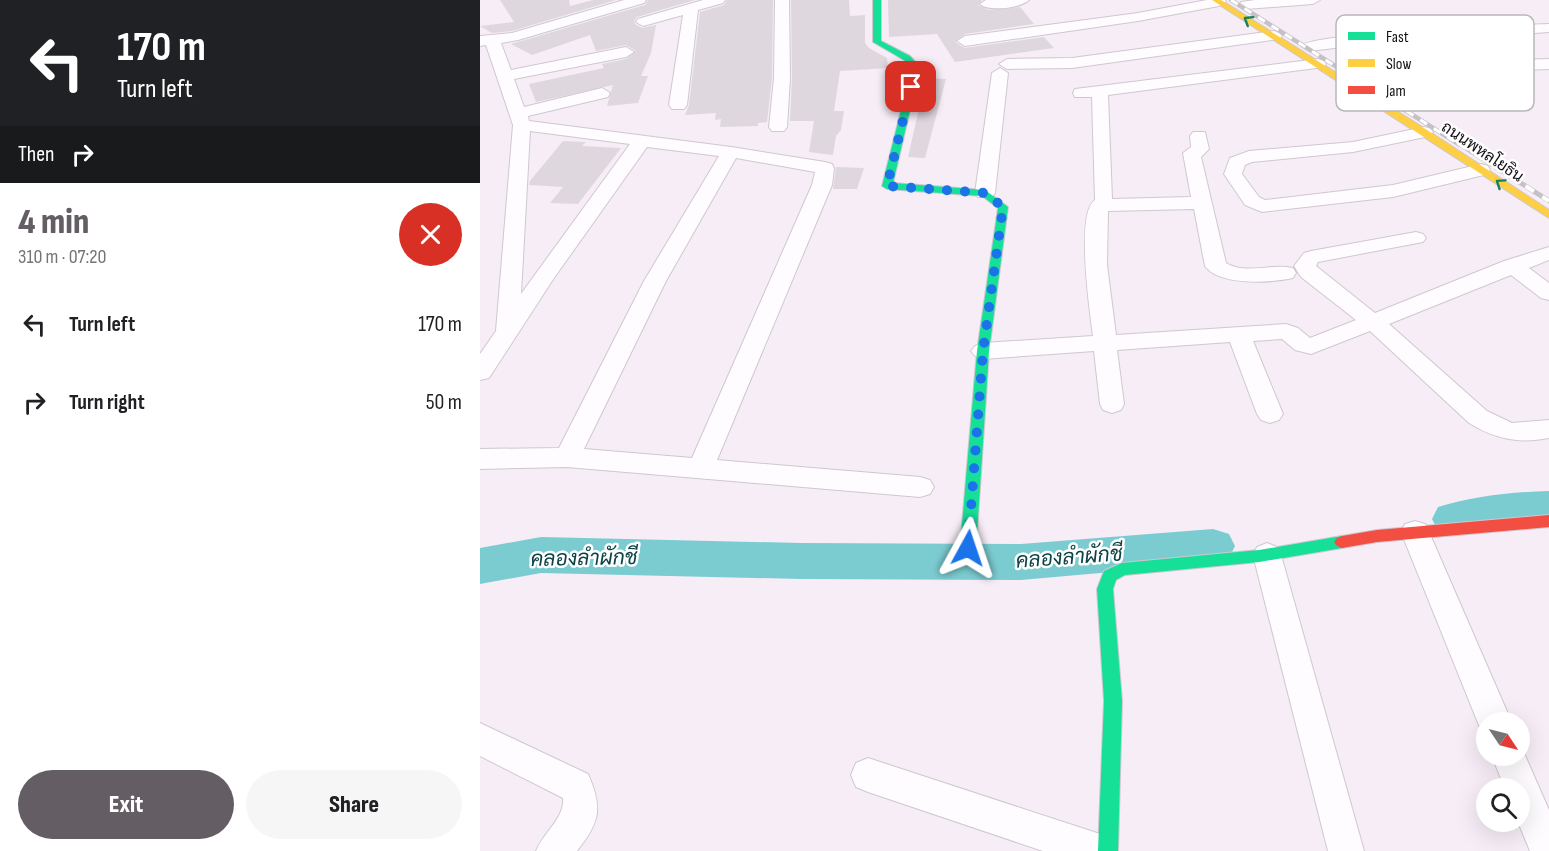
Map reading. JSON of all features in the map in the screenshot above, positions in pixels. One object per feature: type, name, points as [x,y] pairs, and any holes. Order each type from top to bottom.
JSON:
[{"type":"street","points":[[573,0],[586,15]]},
{"type":"street","points":[[507,331],[521,119],[504,76],[486,40],[513,37],[639,0]]},
{"type":"street","points":[[643,22],[718,0]]},
{"type":"street","points":[[778,127],[782,78],[782,0]]},
{"type":"street","points":[[877,0],[878,42],[907,58],[916,67],[887,186],[985,193],[1002,204],[1004,210],[983,351],[968,548]]},
{"type":"street","points":[[987,4],[1022,0]]},
{"type":"street","points":[[1242,3],[1313,0]]},
{"type":"street","points":[[965,41],[1037,15],[1138,17],[1218,1]]},
{"type":"street","name":"ถนนพหลโยธิน","points":[[1218,1],[1336,74]]},
{"type":"street","name":"ถนนพหลโยธิน","points":[[1242,3],[1336,62]]},
{"type":"street","points":[[1126,6],[1138,17]]},
{"type":"street","points":[[678,105],[691,8]]},
{"type":"street","points":[[1534,29],[1549,28]]},
{"type":"street","points":[[985,193],[1003,68],[1072,63],[1274,36]]},
{"type":"street","points":[[1534,37],[1541,43]]},
{"type":"street","points":[[1309,45],[1336,42]]},
{"type":"street","points":[[504,76],[626,52]]},
{"type":"street","points":[[1081,93],[1318,64]]},
{"type":"street","points":[[1100,92],[1103,198]]},
{"type":"street","points":[[521,119],[602,93]]},
{"type":"street","name":"ถนนพหลโยธิน","points":[[1402,111],[1439,132]]},
{"type":"street","name":"ถนนพหลโยธิน","points":[[1409,111],[1439,132],[1481,170],[1549,215]]},
{"type":"street","points":[[521,119],[642,141],[824,167],[826,170],[701,467]]},
{"type":"street","points":[[1439,132],[1353,147],[1250,157],[1237,162],[1233,174],[1252,201],[1262,206],[1276,206],[1394,191],[1481,170]]},
{"type":"street","points":[[1198,136],[1200,149],[1192,153],[1192,157],[1216,266],[1221,270],[1241,274],[1285,273]]},
{"type":"street","points":[[480,372],[544,276],[642,141]]},
{"type":"street","points":[[567,458],[656,281],[731,152]]},
{"type":"street","points":[[1112,405],[1096,265],[1096,223],[1099,205],[1203,203]]},
{"type":"street","points":[[1416,238],[1311,257],[1305,266],[1309,272],[1373,322],[1478,417],[1492,426],[1512,433],[1527,434],[1549,429]]},
{"type":"street","points":[[983,351],[1286,331],[1293,334],[1303,345],[1311,346],[1512,266],[1549,254]]},
{"type":"street","points":[[1512,266],[1549,293]]},
{"type":"street","points":[[1239,334],[1270,414]]},
{"type":"street","points":[[480,459],[567,458],[701,467],[920,487]]},
{"type":"street","points":[[1108,851],[1113,701],[1106,579],[1122,569],[1267,555],[1377,536],[1549,522]]},
{"type":"street","points":[[1415,532],[1490,712]]},
{"type":"street","points":[[1267,555],[1346,851]]},
{"type":"street","points":[[480,739],[576,786],[582,798],[581,812],[554,851]]},
{"type":"street","points":[[1513,766],[1548,851]]},
{"type":"street","points":[[868,775],[1097,851]]},
{"type":"building","points":[[500,0],[569,0],[570,6],[593,0],[616,0],[512,31],[492,33],[480,26],[514,22]]},
{"type":"building","points":[[648,0],[695,0],[637,17],[634,21],[642,28],[656,25],[651,53],[641,76],[648,76],[638,103],[607,106],[613,85],[536,102],[529,84],[604,68],[602,64],[626,59],[636,51],[626,45],[596,51],[590,35],[532,55],[511,44],[645,5]]},
{"type":"building","points":[[727,0],[773,0],[772,78],[767,122],[758,123],[758,126],[720,127],[721,119],[715,120],[716,113],[685,115],[689,105],[700,12],[724,5]]},
{"type":"building","points":[[791,0],[849,0],[850,16],[865,15],[865,43],[869,48],[887,58],[888,68],[840,71],[834,111],[844,111],[833,155],[809,152],[814,121],[790,121]]},
{"type":"building","points":[[888,0],[982,0],[978,5],[989,10],[1020,7],[1034,24],[965,34],[955,42],[965,48],[1044,37],[1054,48],[955,62],[937,34],[889,37]]},
{"type":"building","points":[[926,78],[946,79],[925,158],[908,157]]},
{"type":"building","points":[[563,141],[586,142],[582,146],[621,148],[578,204],[550,203],[563,187],[529,185]]},
{"type":"building","points":[[836,167],[864,168],[857,189],[833,189]]},
{"type":"waterway","name":"คลองลำผักชี","points":[[1453,519],[1521,508],[1549,507]]},
{"type":"waterway","name":"คลองลำผักชี","points":[[480,566],[541,555],[801,561],[1021,562],[1213,546]]},
{"type":"railway","points":[[1231,0],[1336,66]]},
{"type":"railway","points":[[1406,111],[1460,145]]},
{"type":"railway","points":[[1458,143],[1549,201]]},
{"type":"traffic: fast","points":[[877,0],[877,42],[907,58],[916,67],[887,186],[985,193],[1003,207],[983,351],[968,548]]},
{"type":"traffic: fast","points":[[1108,851],[1113,701],[1105,589],[1110,576],[1122,569],[1259,556],[1342,542]]},
{"type":"traffic: slow","points":[[1216,0],[1336,76]]},
{"type":"traffic: slow","points":[[1391,111],[1549,215]]},
{"type":"traffic: jam","points":[[1342,542],[1377,536],[1549,521]]},
{"type":"route","points":[[911,87],[887,186],[985,193],[1002,204],[1004,210],[983,351],[968,548]]}]
